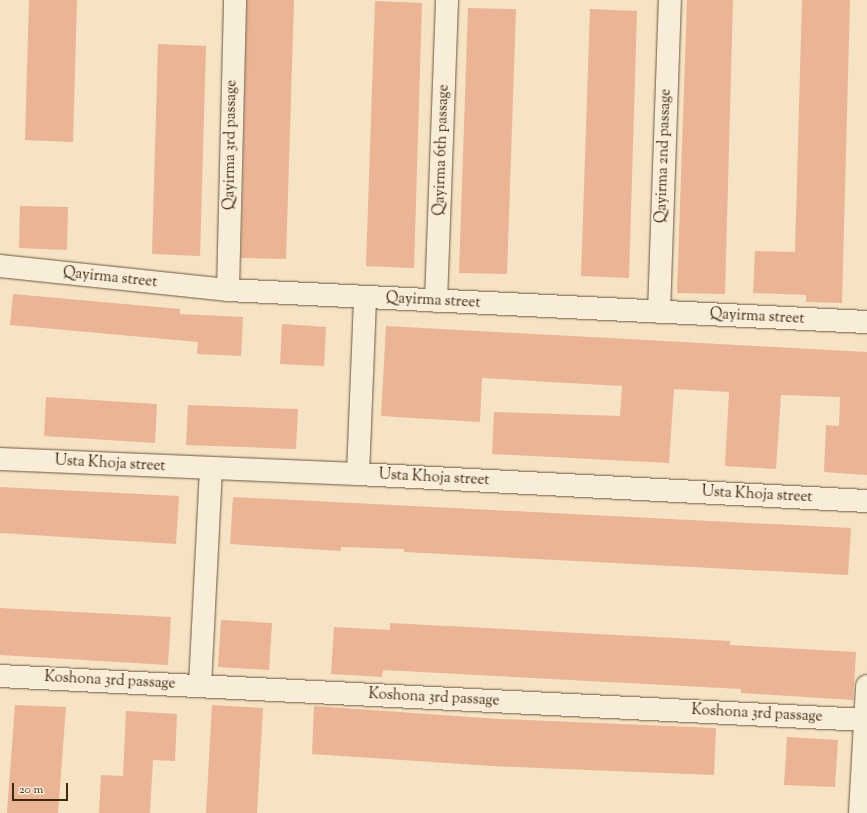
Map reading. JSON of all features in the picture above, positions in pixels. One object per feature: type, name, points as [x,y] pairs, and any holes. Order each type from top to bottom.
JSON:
[{"type":"street","name":"Qayirma 3rd passage","points":[[228,290],[235,0]]},
{"type":"street","name":"Qayirma 6th passage","points":[[436,301],[447,0]]},
{"type":"street","name":"Qayirma 2nd passage","points":[[659,312],[670,0]]},
{"type":"street","name":"Qayirma street","points":[[0,266],[228,290],[867,322]]},
{"type":"street","points":[[358,474],[365,298]]},
{"type":"street","name":"Usta Khoja street","points":[[0,459],[210,469],[358,474],[867,501]]},
{"type":"street","points":[[200,686],[210,469]]},
{"type":"street","name":"Koshona 3rd passage","points":[[0,676],[866,720]]},
{"type":"street","points":[[860,813],[867,686]]},
{"type":"building","points":[[29,0],[77,0],[73,142],[25,140]]},
{"type":"building","points":[[247,0],[294,0],[286,259],[241,258]]},
{"type":"building","points":[[687,0],[733,0],[725,294],[677,293]]},
{"type":"building","points":[[802,0],[850,0],[842,303],[806,302],[806,295],[753,293],[755,251],[795,252]]},
{"type":"building","points":[[375,1],[422,3],[414,268],[366,266]]},
{"type":"building","points":[[468,8],[516,9],[507,274],[459,273]]},
{"type":"building","points":[[590,9],[637,11],[629,278],[581,276]]},
{"type":"building","points":[[158,44],[206,46],[200,256],[152,254]]},
{"type":"building","points":[[20,206],[68,207],[67,250],[19,248]]},
{"type":"building","points":[[13,294],[180,309],[180,314],[243,317],[241,356],[197,354],[198,342],[10,325]]},
{"type":"building","points":[[282,324],[326,327],[324,366],[280,364]]},
{"type":"building","points":[[386,326],[867,352],[867,475],[824,472],[826,425],[839,426],[840,397],[781,395],[776,469],[725,466],[729,392],[674,389],[669,463],[492,454],[494,412],[620,416],[622,386],[482,378],[480,422],[381,416]]},
{"type":"building","points":[[46,397],[157,404],[155,443],[44,436]]},
{"type":"building","points":[[188,405],[298,409],[296,449],[186,445]]},
{"type":"building","points":[[0,487],[179,496],[176,544],[0,533]]},
{"type":"building","points":[[233,497],[851,528],[848,575],[404,552],[404,549],[341,547],[341,551],[230,544]]},
{"type":"building","points":[[0,608],[171,617],[168,665],[0,655]]},
{"type":"building","points":[[221,620],[272,623],[269,670],[218,667]]},
{"type":"building","points":[[390,623],[730,641],[730,645],[856,652],[853,700],[741,693],[741,689],[383,670],[382,677],[331,674],[334,627],[390,630]]},
{"type":"building","points":[[15,705],[66,707],[58,813],[7,813]]},
{"type":"building","points":[[212,705],[263,708],[257,813],[206,813]]},
{"type":"building","points":[[314,706],[499,719],[716,728],[714,775],[492,766],[312,754]]},
{"type":"building","points":[[126,711],[177,714],[175,761],[153,760],[150,813],[99,813],[101,775],[123,776]]},
{"type":"building","points":[[787,737],[838,740],[835,787],[784,785]]}]
